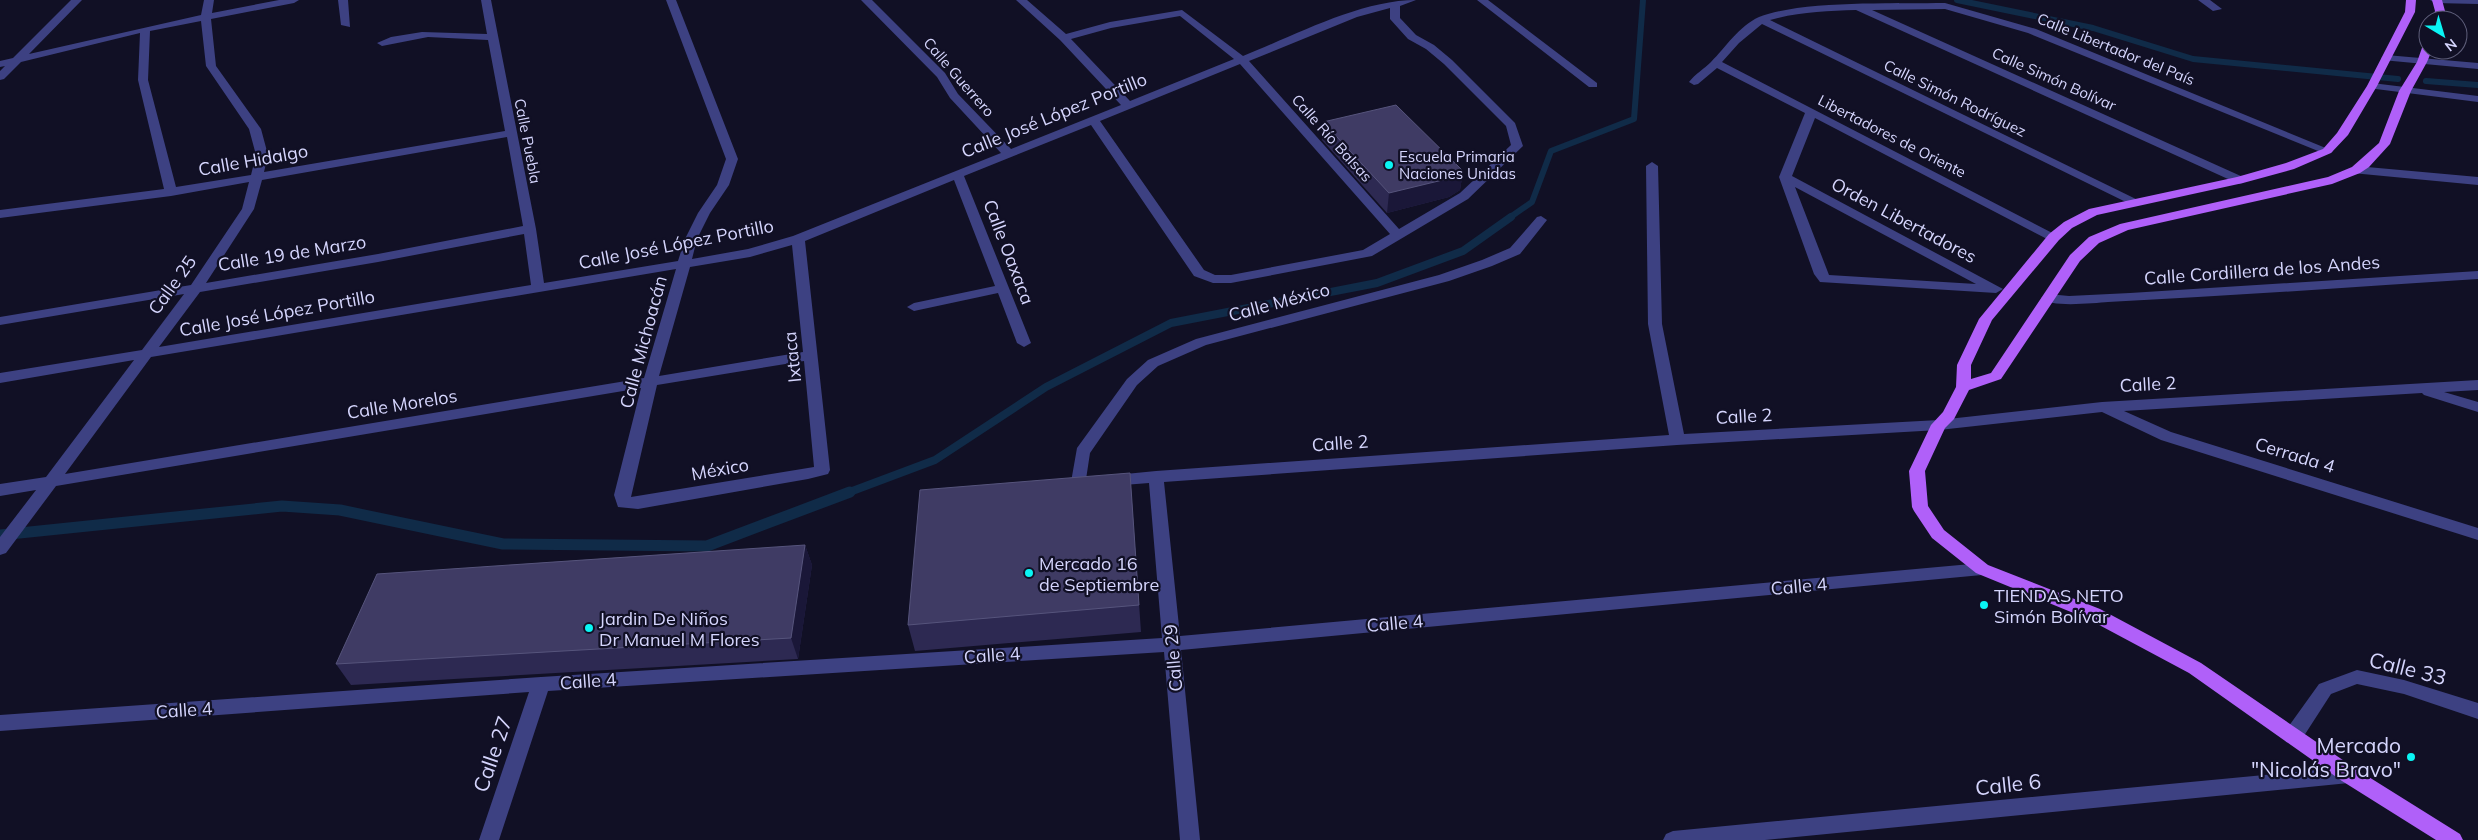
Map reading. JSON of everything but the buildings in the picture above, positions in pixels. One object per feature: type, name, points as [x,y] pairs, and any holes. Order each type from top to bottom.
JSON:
[{"type":"main road","points":[[2411,0],[2410,12],[2372,86],[2342,135],[2328,151],[2290,166],[2239,180],[2093,212],[2068,225],[2054,237],[2002,292],[1986,319],[1964,365],[1963,387],[1949,415],[1939,425],[1917,471],[1920,507],[1938,534],[1982,569],[2094,614],[2194,668],[2349,775],[2453,840]]},
{"type":"main road","points":[[1963,387],[1996,376],[2075,258],[2094,240],[2124,227],[2332,180],[2365,164],[2384,144],[2405,91],[2422,62]]},
{"type":"street","points":[[0,77],[77,0]]},
{"type":"street","name":"Calle 25","points":[[0,549],[196,288],[248,209],[262,155],[255,129],[211,66],[206,17],[209,0]]},
{"type":"street","points":[[0,64],[145,29],[294,0]]},
{"type":"street","points":[[343,0],[346,25]]},
{"type":"street","name":"Calle Puebla","points":[[486,0],[530,229],[538,288]]},
{"type":"street","name":"Calle Michoacán","points":[[624,503],[622,495],[650,383],[691,238],[704,213],[723,186],[732,159],[671,0]]},
{"type":"street","name":"Calle Guerrero","points":[[866,0],[941,75],[954,96],[1008,153]]},
{"type":"street","points":[[1021,0],[1064,38],[1128,105]]},
{"type":"street","name":"Calle José López Portillo","points":[[0,378],[750,253],[798,240],[1008,153],[1243,61],[1353,15],[1411,0]]},
{"type":"street","points":[[1482,0],[1593,85]]},
{"type":"street","points":[[2203,0],[2217,9]]},
{"type":"street","points":[[2436,0],[2478,1]]},
{"type":"street","points":[[1093,120],[1199,273],[1213,280],[1230,279],[1367,253],[1399,236],[1464,196],[1517,146],[1511,125],[1448,62],[1430,47],[1412,37],[1395,19],[1395,3]]},
{"type":"street","name":"Calle Simón Bolívar","points":[[1856,6],[2239,180]]},
{"type":"street","name":"Calle Libertador del País","points":[[1761,20],[1784,13],[1822,8],[1944,6],[1993,18],[2078,48],[2328,151]]},
{"type":"street","name":"Calle Río Balsas","points":[[1064,38],[1139,19],[1182,13],[1243,61],[1399,236]]},
{"type":"street","points":[[1694,82],[1716,63],[1735,41],[1761,20]]},
{"type":"street","name":"Calle Simón Rodríguez","points":[[1761,20],[2136,202]]},
{"type":"street","points":[[145,29],[143,80],[171,192]]},
{"type":"street","points":[[382,43],[417,35],[437,34],[477,40],[494,36]]},
{"type":"street","points":[[2386,58],[2478,66]]},
{"type":"street","name":"Libertadores de Oriente","points":[[1716,63],[2054,237]]},
{"type":"street","points":[[2372,86],[2478,98]]},
{"type":"street","points":[[1811,113],[1785,177],[1821,274],[1825,279],[2002,292]]},
{"type":"street","name":"Calle Hidalgo","points":[[0,214],[171,192],[511,133]]},
{"type":"street","points":[[1652,166],[1655,324],[1677,440]]},
{"type":"street","points":[[2356,170],[2478,181]]},
{"type":"street","name":"Calle Oaxaca","points":[[958,175],[1024,343]]},
{"type":"street","name":"Orden Libertadores","points":[[1785,177],[2002,292]]},
{"type":"street","name":"Calle México","points":[[1079,482],[1082,452],[1132,382],[1153,363],[1201,342],[1444,278],[1487,263],[1515,251],[1541,220]]},
{"type":"street","name":"Calle 19 de Marzo","points":[[0,321],[378,258],[530,229]]},
{"type":"street","name":"Ixtaca","points":[[798,240],[822,470]]},
{"type":"street","name":"Calle Cordillera de los Andes","points":[[2048,298],[2069,300],[2130,297],[2478,275]]},
{"type":"street","points":[[914,307],[1003,288]]},
{"type":"street","name":"Calle Morelos","points":[[0,490],[810,355]]},
{"type":"street","name":"Calle 2","points":[[1060,485],[1156,476],[1677,440],[1939,425],[2102,407],[2478,384]]},
{"type":"street","points":[[2419,389],[2478,407]]},
{"type":"street","name":"Cerrada 4","points":[[2102,407],[2166,436],[2478,534]]},
{"type":"street","name":"México","points":[[624,503],[732,487],[822,470]]},
{"type":"street","name":"Calle 29","points":[[1156,476],[1190,840]]},
{"type":"street","name":"Calle 4","points":[[0,723],[541,684],[1172,644],[1982,569]]},
{"type":"street","name":"Calle 33","points":[[2293,736],[2325,689],[2357,677],[2404,687],[2478,711]]},
{"type":"street","name":"Calle 27","points":[[488,840],[541,684]]},
{"type":"street","name":"Calle 6","points":[[1673,840],[2349,775]]},
{"type":"waterway","points":[[1509,218],[1532,202],[1551,151],[1634,119],[1643,0]]},
{"type":"waterway","points":[[1957,0],[2093,28],[2193,59],[2398,79]]},
{"type":"waterway","points":[[2426,81],[2478,85]]},
{"type":"waterway","points":[[847,493],[935,460],[1046,387],[1171,323],[1377,283],[1463,251],[1511,217]]},
{"type":"waterway","points":[[0,535],[282,506],[340,510],[503,544],[707,546],[850,492]]},
{"type":"place","name":"Escuela Primaria Naciones Unidas","points":[[1389,165]]},
{"type":"place","name":"Mercado 16 de Septiembre","points":[[1029,573]]},
{"type":"place","name":"TIENDAS NETO Simón Bolívar","points":[[1984,605]]},
{"type":"place","name":"Jardin De Niños Dr Manuel M Flores","points":[[589,628]]},
{"type":"place","name":"Mercado \"Nicolás Bravo\"","points":[[2411,757]]}]
